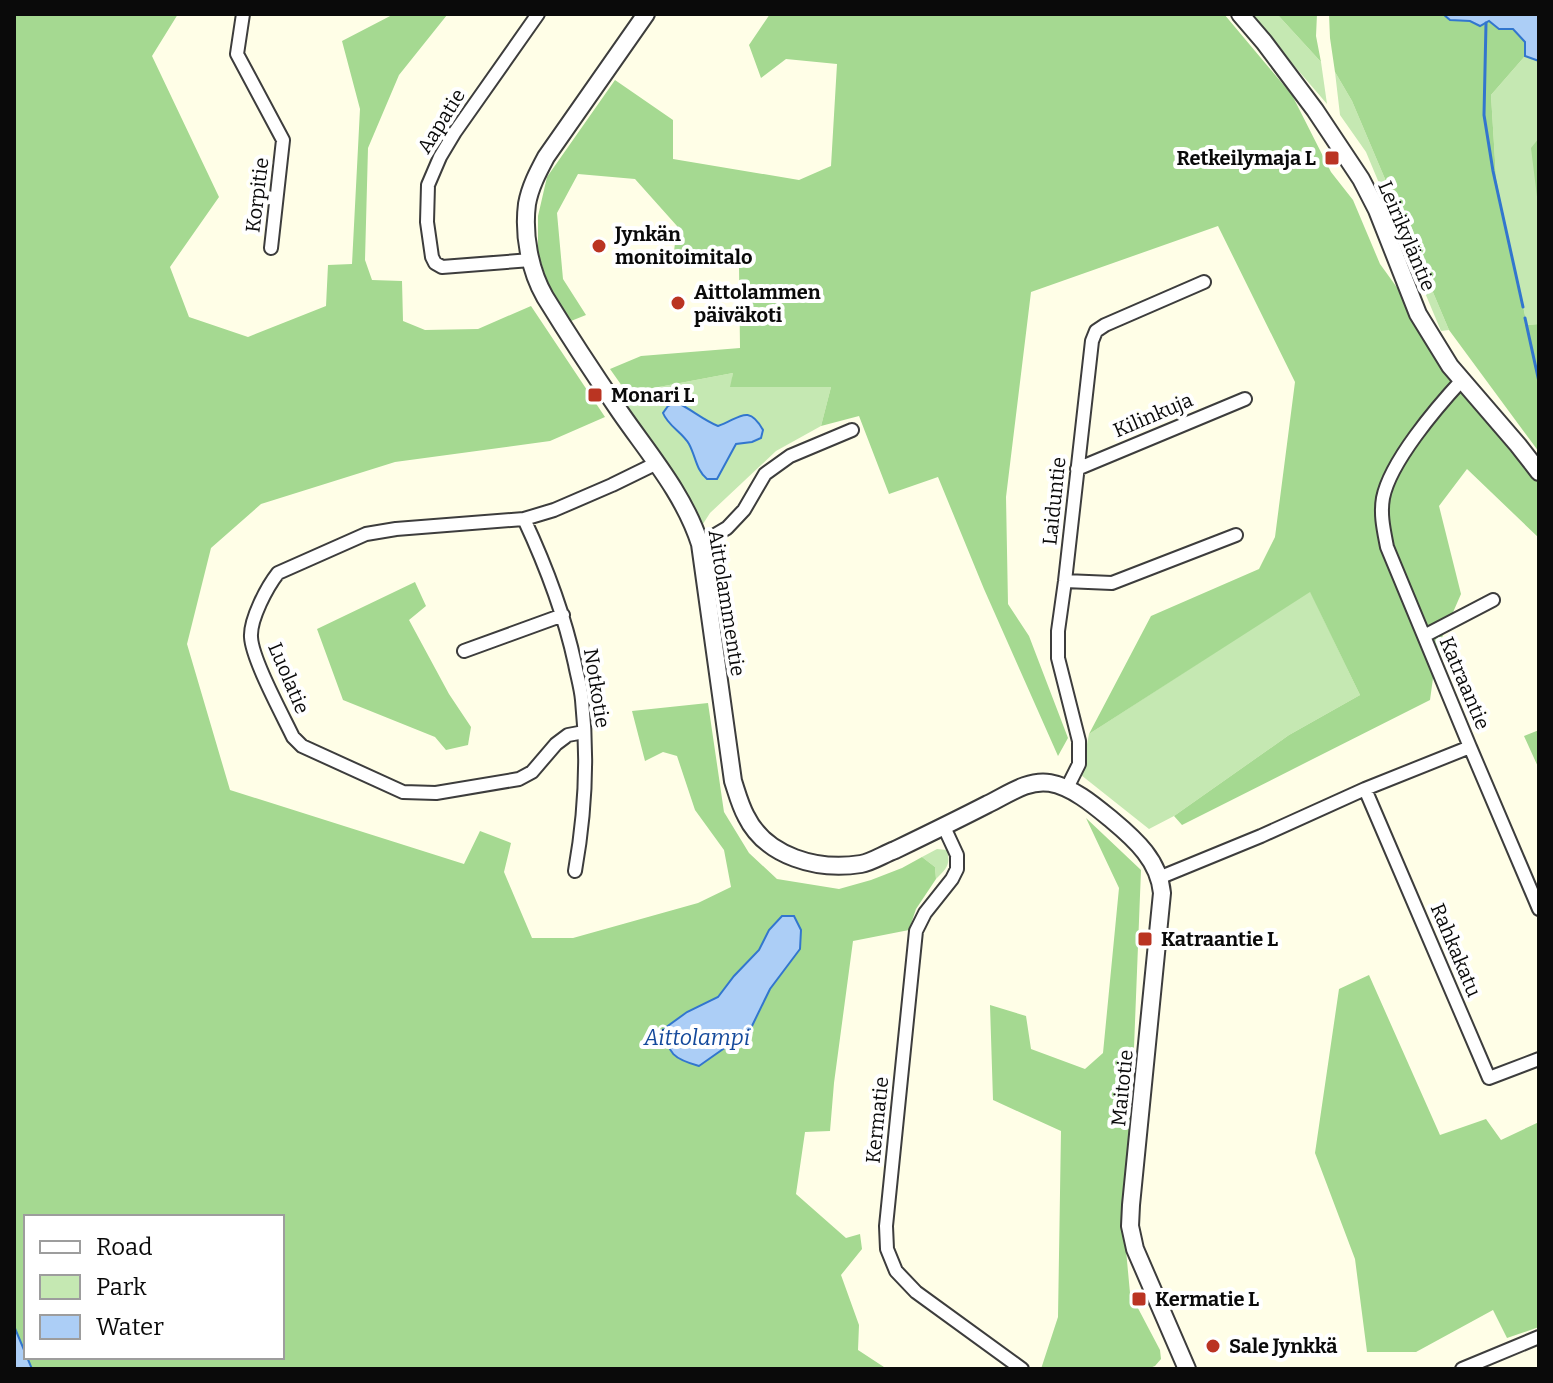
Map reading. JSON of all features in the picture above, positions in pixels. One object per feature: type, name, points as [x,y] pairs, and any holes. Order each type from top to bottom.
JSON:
[{"type":"street","name":"Korpitie","points":[[243,14],[237,54],[283,140],[271,248]]},
{"type":"street","name":"Aapatie","points":[[531,260],[442,267],[435,263],[427,222],[428,185],[440,157],[538,14]]},
{"type":"street","name":"Aittolammentie","points":[[646,14],[546,157],[533,182],[527,205],[531,260],[536,282],[545,297],[693,521],[700,544],[733,781],[746,817],[764,841],[797,860],[822,865],[863,864],[1030,784],[1051,783],[1067,788]]},
{"type":"street","name":"Leirikyläntie","points":[[1240,14],[1316,112],[1361,179],[1377,210],[1418,314],[1450,366],[1539,472]]},
{"type":"street","name":"Laiduntie","points":[[1067,788],[1079,764],[1079,741],[1058,658],[1058,631],[1092,341],[1096,331],[1105,325],[1204,282]]},
{"type":"street","name":"Katraantie","points":[[1161,877],[1470,747],[1387,547],[1381,514],[1383,495],[1399,461],[1462,380]]},
{"type":"street","name":"Kilinkuja","points":[[1077,469],[1245,399]]},
{"type":"street","points":[[700,544],[727,528],[744,510],[765,474],[790,456],[852,430]]},
{"type":"street","name":"Luolatie","points":[[584,732],[568,735],[532,772],[519,779],[436,793],[403,792],[302,746],[293,737],[251,641],[251,626],[270,583],[278,573],[366,534],[524,519],[554,510],[657,463]]},
{"type":"street","name":"Notkotie","points":[[524,519],[545,564],[563,615],[582,698],[586,764],[575,871]]},
{"type":"street","points":[[1065,581],[1112,583],[1236,535]]},
{"type":"street","points":[[1424,636],[1493,600]]},
{"type":"street","points":[[464,651],[563,615]]},
{"type":"street","points":[[1470,747],[1539,909]]},
{"type":"street","points":[[1067,788],[1112,820],[1144,849],[1161,877]]},
{"type":"street","name":"Rahkakatu","points":[[1365,789],[1489,1078],[1539,1059]]},
{"type":"street","name":"Kermatie","points":[[944,827],[957,855],[957,869],[925,913],[916,931],[886,1226],[887,1249],[896,1271],[916,1292],[1022,1369]]},
{"type":"street","name":"Maitotie","points":[[1161,877],[1162,893],[1130,1226],[1135,1249],[1187,1369]]},
{"type":"street","points":[[1462,1369],[1539,1337]]},
{"type":"green space","points":[[14,14],[178,14],[152,56],[219,197],[170,267],[189,317],[248,337],[326,306],[328,265],[352,264],[360,109],[342,41],[394,14],[447,15],[399,75],[368,148],[365,260],[372,280],[402,281],[403,321],[425,330],[478,329],[531,306],[605,417],[550,441],[395,462],[261,504],[211,548],[187,644],[230,790],[464,864],[480,831],[511,843],[504,872],[532,938],[573,938],[698,903],[731,887],[724,850],[695,810],[677,756],[663,752],[645,761],[632,711],[708,703],[724,812],[749,853],[777,879],[839,889],[871,880],[922,857],[935,867],[936,879],[916,909],[909,930],[853,941],[830,1131],[805,1132],[796,1194],[846,1238],[860,1234],[862,1249],[841,1275],[859,1325],[858,1350],[887,1369],[32,1369],[28,1359],[284,1359],[284,1215],[24,1215],[24,1349],[14,1326]],"holes":[[[769,930],[800,949],[770,989],[750,1030],[699,1066],[687,1012],[718,997],[759,950]]]},
{"type":"green space","points":[[770,14],[1224,14],[1292,95],[1331,172],[1353,200],[1380,264],[1539,484],[1539,538],[1467,469],[1439,506],[1461,594],[1437,649],[1430,700],[1182,825],[1174,816],[1289,735],[1360,695],[1310,592],[1089,734],[1151,616],[1259,569],[1275,537],[1295,382],[1218,226],[1031,292],[1006,497],[1008,604],[1029,636],[1068,738],[1058,756],[938,477],[889,494],[859,416],[821,426],[831,387],[730,387],[733,373],[627,393],[610,369],[641,356],[740,348],[739,265],[673,260],[677,226],[635,179],[578,174],[557,213],[563,279],[586,315],[571,321],[550,290],[538,253],[538,216],[547,177],[615,80],[673,120],[673,159],[799,180],[831,166],[837,64],[786,59],[761,78],[749,45]]},
{"type":"green space","points":[[1250,14],[1277,14],[1321,62],[1327,104]]},
{"type":"green space","points":[[1277,14],[1317,14],[1316,36],[1321,62]]},
{"type":"green space","points":[[1329,14],[1443,14],[1450,20],[1470,21],[1480,26],[1489,21],[1499,29],[1513,29],[1525,42],[1525,56],[1491,95],[1496,177],[1527,325],[1539,324],[1539,452],[1449,330],[1352,101],[1335,72]]},
{"type":"green space","points":[[1525,56],[1539,61],[1539,324],[1527,325],[1496,177],[1491,95]]},
{"type":"green space","points":[[1335,72],[1352,101],[1449,330],[1441,331],[1366,152],[1340,115]]},
{"type":"green space","points":[[1539,138],[1539,213],[1531,148]]},
{"type":"green space","points":[[733,373],[731,387],[831,387],[821,426],[776,451],[710,513],[701,527],[621,401],[627,393]]},
{"type":"green space","points":[[415,582],[426,606],[409,620],[449,694],[471,727],[468,745],[446,750],[435,737],[343,700],[317,629]]},
{"type":"green space","points":[[1310,591],[1360,695],[1289,735],[1174,816],[1149,829],[1081,775],[1089,734]]},
{"type":"green space","points":[[1539,730],[1539,769],[1524,736]]},
{"type":"green space","points":[[1086,818],[1141,870],[1126,1250],[1130,1293],[1160,1350],[1161,1359],[1147,1369],[1041,1369],[1058,1317],[1061,1131],[993,1100],[990,1005],[1026,1016],[1031,1049],[1085,1069],[1103,1053],[1119,888]]},
{"type":"green space","points":[[937,849],[947,850],[948,863],[936,879],[935,867],[922,857]]},
{"type":"green space","points":[[1369,975],[1440,1135],[1486,1119],[1501,1140],[1539,1122],[1539,1327],[1507,1338],[1493,1310],[1416,1352],[1367,1352],[1355,1259],[1315,1153],[1339,989]]},
{"type":"water","points":[[1443,14],[1539,14],[1539,61],[1525,56],[1525,42],[1513,29],[1499,29],[1489,21],[1480,26],[1470,21],[1450,20]]},
{"type":"water","points":[[676,402],[718,426],[743,415],[753,417],[763,430],[761,438],[736,444],[717,479],[707,479],[698,467],[689,444],[663,413]]},
{"type":"water","name":"Aittolampi","points":[[782,916],[794,916],[801,930],[800,949],[770,989],[750,1030],[699,1066],[678,1058],[670,1050],[665,1028],[687,1012],[718,997],[759,950],[769,930]]},
{"type":"water","points":[[14,1326],[24,1350],[24,1359],[28,1359],[32,1369],[14,1369]]},
{"type":"waterway","points":[[1486,23],[1484,115],[1523,307]]},
{"type":"waterway","points":[[1525,318],[1539,382]]},
{"type":"place","name":"Retkeilymaja L","points":[[1332,158]]},
{"type":"place","name":"Jynkän monitoimitalo","points":[[599,246]]},
{"type":"place","name":"Aittolammen päiväkoti","points":[[678,303]]},
{"type":"place","name":"Monari L","points":[[595,395]]},
{"type":"place","name":"Katraantie L","points":[[1145,939]]},
{"type":"place","name":"Kermatie L","points":[[1139,1299]]},
{"type":"place","name":"Sale Jynkkä","points":[[1213,1346]]}]
